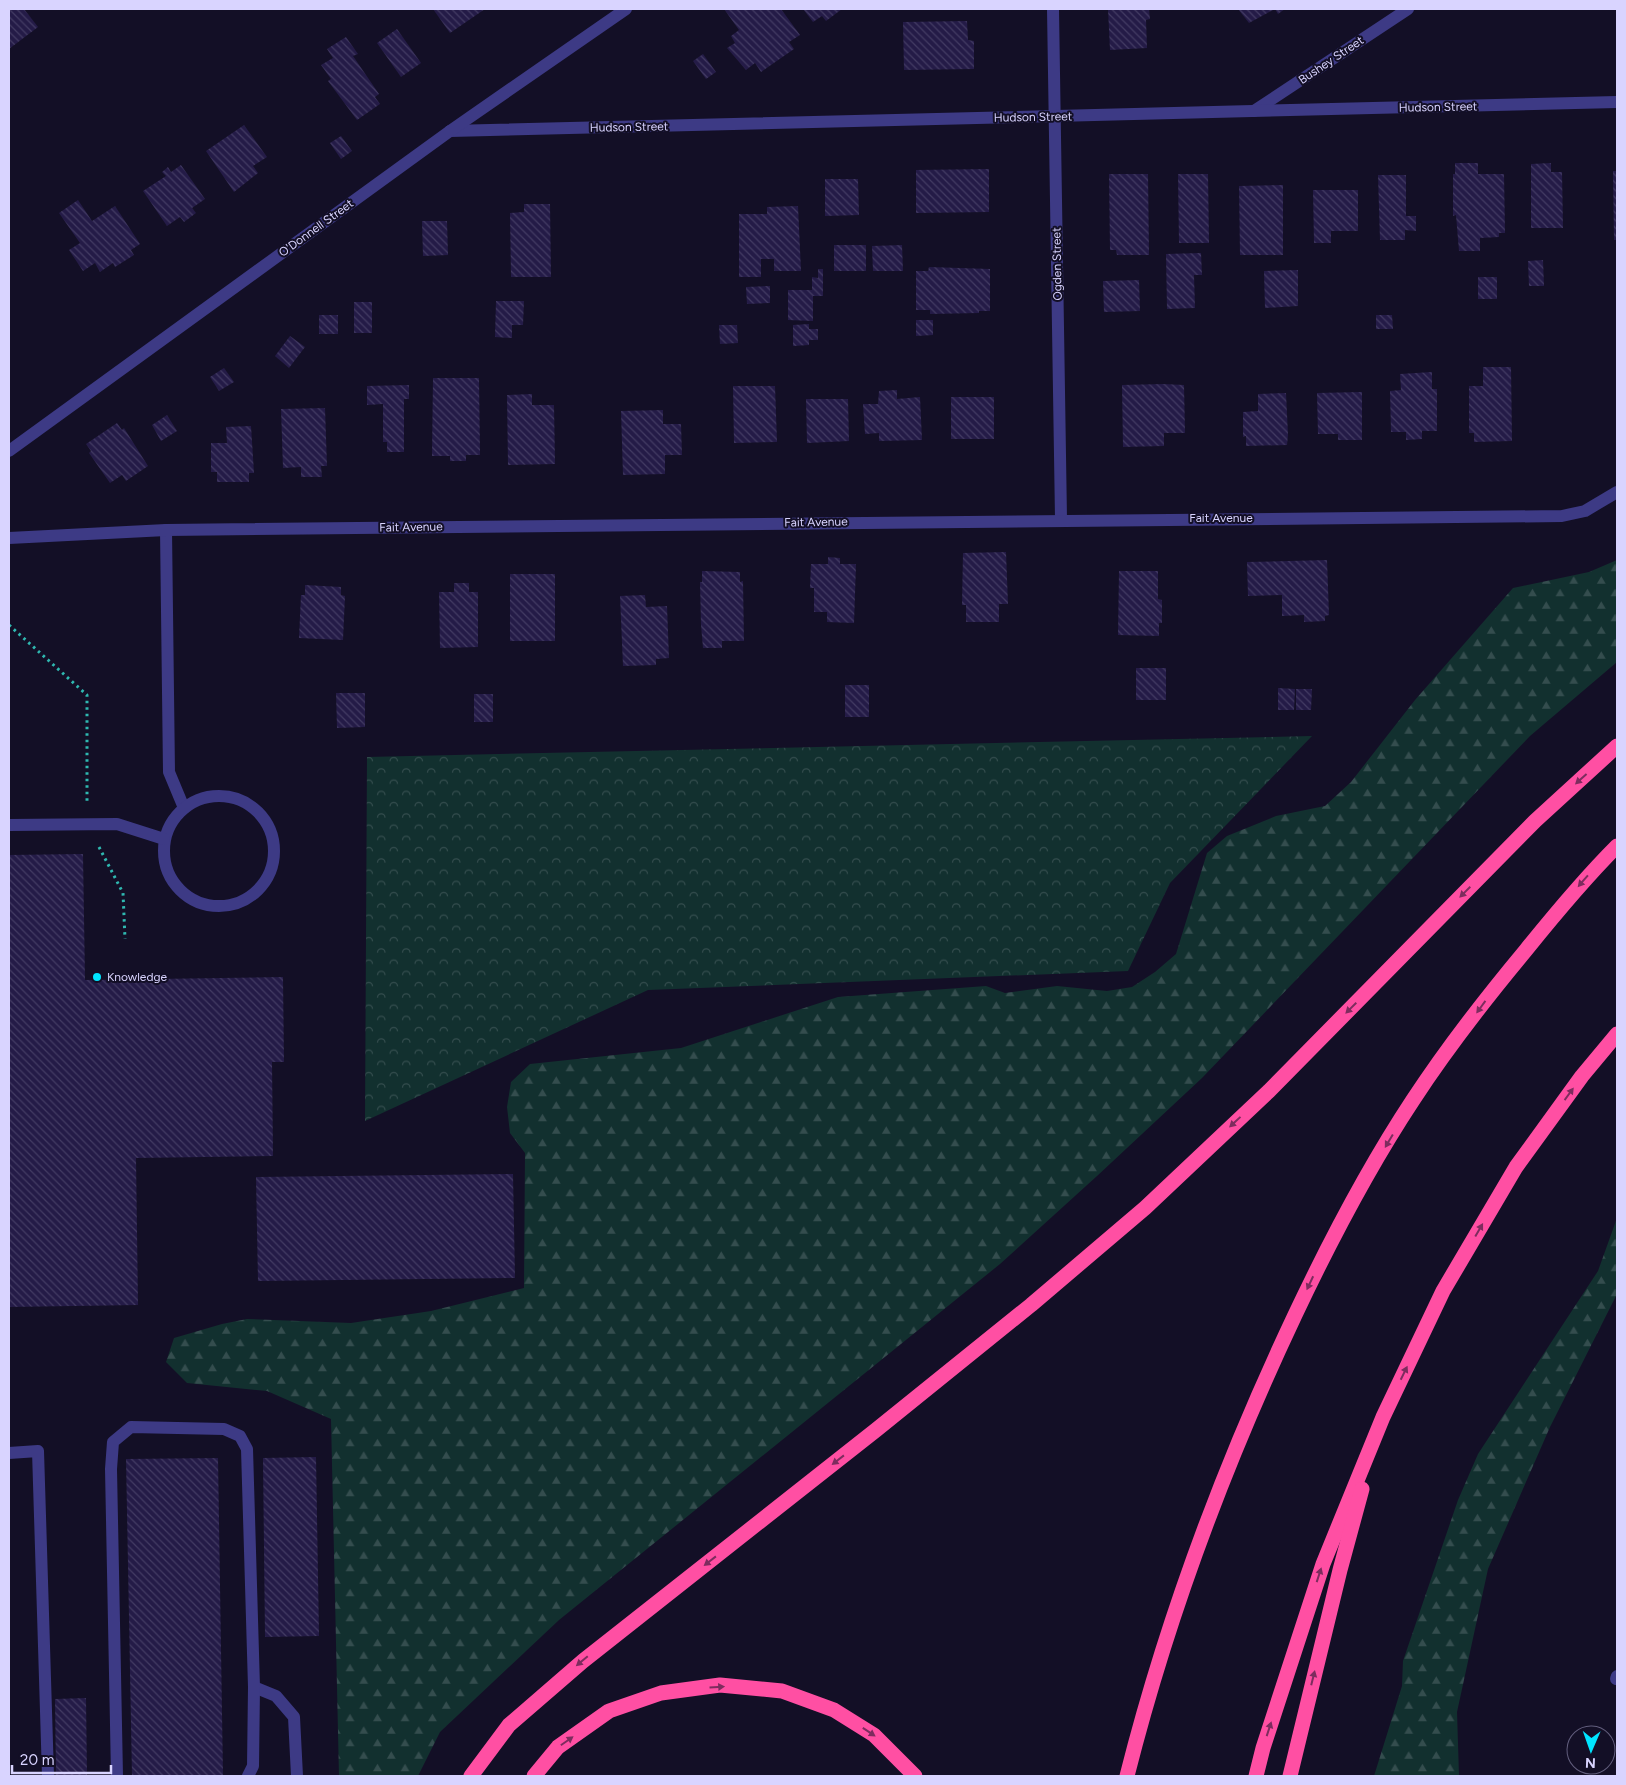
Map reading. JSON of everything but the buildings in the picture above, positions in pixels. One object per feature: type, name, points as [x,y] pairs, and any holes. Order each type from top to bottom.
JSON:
[{"type":"highway","points":[[471,1776],[509,1725],[583,1661],[876,1430],[1031,1305],[1146,1208],[1269,1091],[1536,821],[1617,746]]},
{"type":"highway","points":[[1127,1776],[1143,1712],[1207,1519],[1268,1373],[1338,1226],[1413,1100],[1498,984],[1585,878],[1617,846]]},
{"type":"highway","points":[[1256,1776],[1263,1748],[1323,1564],[1383,1417],[1443,1291],[1516,1167],[1582,1076],[1617,1034]]},
{"type":"highway","points":[[1290,1776],[1340,1570],[1383,1417]]},
{"type":"highway","points":[[534,1776],[558,1747],[609,1711],[660,1693],[720,1686],[782,1692],[834,1710],[874,1735],[915,1776]]},
{"type":"street","name":"O'Donnell Street","points":[[9,451],[450,131],[626,9]]},
{"type":"street","name":"Ogden Street","points":[[1053,9],[1061,519]]},
{"type":"street","name":"Bushey Street","points":[[1254,111],[1408,9]]},
{"type":"street","name":"Hudson Street","points":[[450,131],[1617,102]]},
{"type":"street","name":"Fait Avenue","points":[[9,538],[166,530],[1061,519],[1562,516],[1585,511],[1617,492]]},
{"type":"street","points":[[166,530],[170,772],[184,808]]},
{"type":"street","points":[[217,795],[235,798],[252,806],[264,819],[272,835],[275,853],[272,871],[262,887],[248,899],[231,906],[212,907],[194,902],[179,891],[168,876],[163,858],[164,839],[171,822],[184,808],[200,799],[217,795]]},
{"type":"street","points":[[9,825],[117,824],[164,839]]},
{"type":"street","points":[[118,1776],[111,1469],[113,1442],[131,1427],[224,1429],[240,1436],[247,1450],[254,1687],[254,1766],[248,1776]]},
{"type":"street","points":[[9,1453],[38,1452],[48,1776]]},
{"type":"street","points":[[254,1687],[276,1696],[294,1717],[298,1776]]},
{"type":"path","points":[[9,625],[87,695],[86,824],[123,893],[125,939]]},
{"type":"green space","points":[[1617,560],[1617,662],[1530,736],[1202,1078],[1000,1264],[559,1620],[440,1732],[418,1776],[339,1776],[331,1419],[267,1391],[187,1383],[166,1362],[174,1338],[247,1319],[351,1323],[431,1311],[524,1288],[525,1153],[510,1133],[507,1107],[511,1082],[530,1064],[681,1048],[838,997],[986,986],[1005,993],[1057,986],[1107,991],[1132,987],[1155,972],[1176,954],[1207,853],[1227,836],[1276,816],[1325,806],[1351,782],[1415,700],[1513,588],[1589,572]]},
{"type":"green space","points":[[1312,736],[1170,883],[1128,971],[648,990],[365,1121],[367,757]]},
{"type":"green space","points":[[1617,1218],[1617,1294],[1550,1427],[1488,1569],[1457,1712],[1459,1776],[1374,1776],[1402,1686],[1403,1661],[1458,1500],[1478,1454],[1598,1271]]},
{"type":"place","name":"Knowledge","points":[[97,977]]}]
